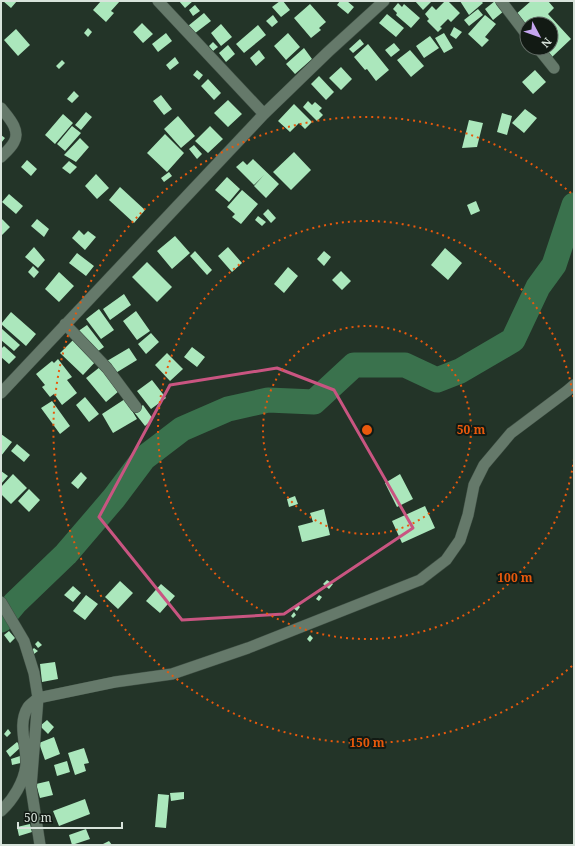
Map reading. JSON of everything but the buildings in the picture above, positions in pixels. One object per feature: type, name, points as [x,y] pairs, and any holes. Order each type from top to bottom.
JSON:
[{"type":"street","points":[[158,1],[264,114]]},
{"type":"street","points":[[1,394],[264,114],[328,52],[384,1]]},
{"type":"street","points":[[501,1],[519,25]]},
{"type":"street","points":[[544,56],[554,68]]},
{"type":"street","points":[[1,108],[11,120],[16,133],[14,142],[1,157]]},
{"type":"street","points":[[66,324],[107,368],[136,407]]},
{"type":"street","points":[[1,811],[9,804],[20,785],[26,766],[23,722],[28,706],[38,698],[115,682],[172,674],[248,648],[420,580],[446,560],[460,540],[468,515],[474,485],[484,466],[511,433],[574,385]]},
{"type":"street","points":[[1,602],[24,641],[34,673],[38,698],[31,787],[40,845]]},
{"type":"highlighted area","points":[[277,368],[334,390],[413,528],[284,614],[182,620],[99,517],[170,385]]},
{"type":"waterway","points":[[1,620],[15,603],[66,554],[114,498],[144,458],[182,429],[228,409],[268,400],[314,402],[354,365],[405,365],[437,380],[460,371],[513,340],[538,287],[554,265],[574,205]]}]
